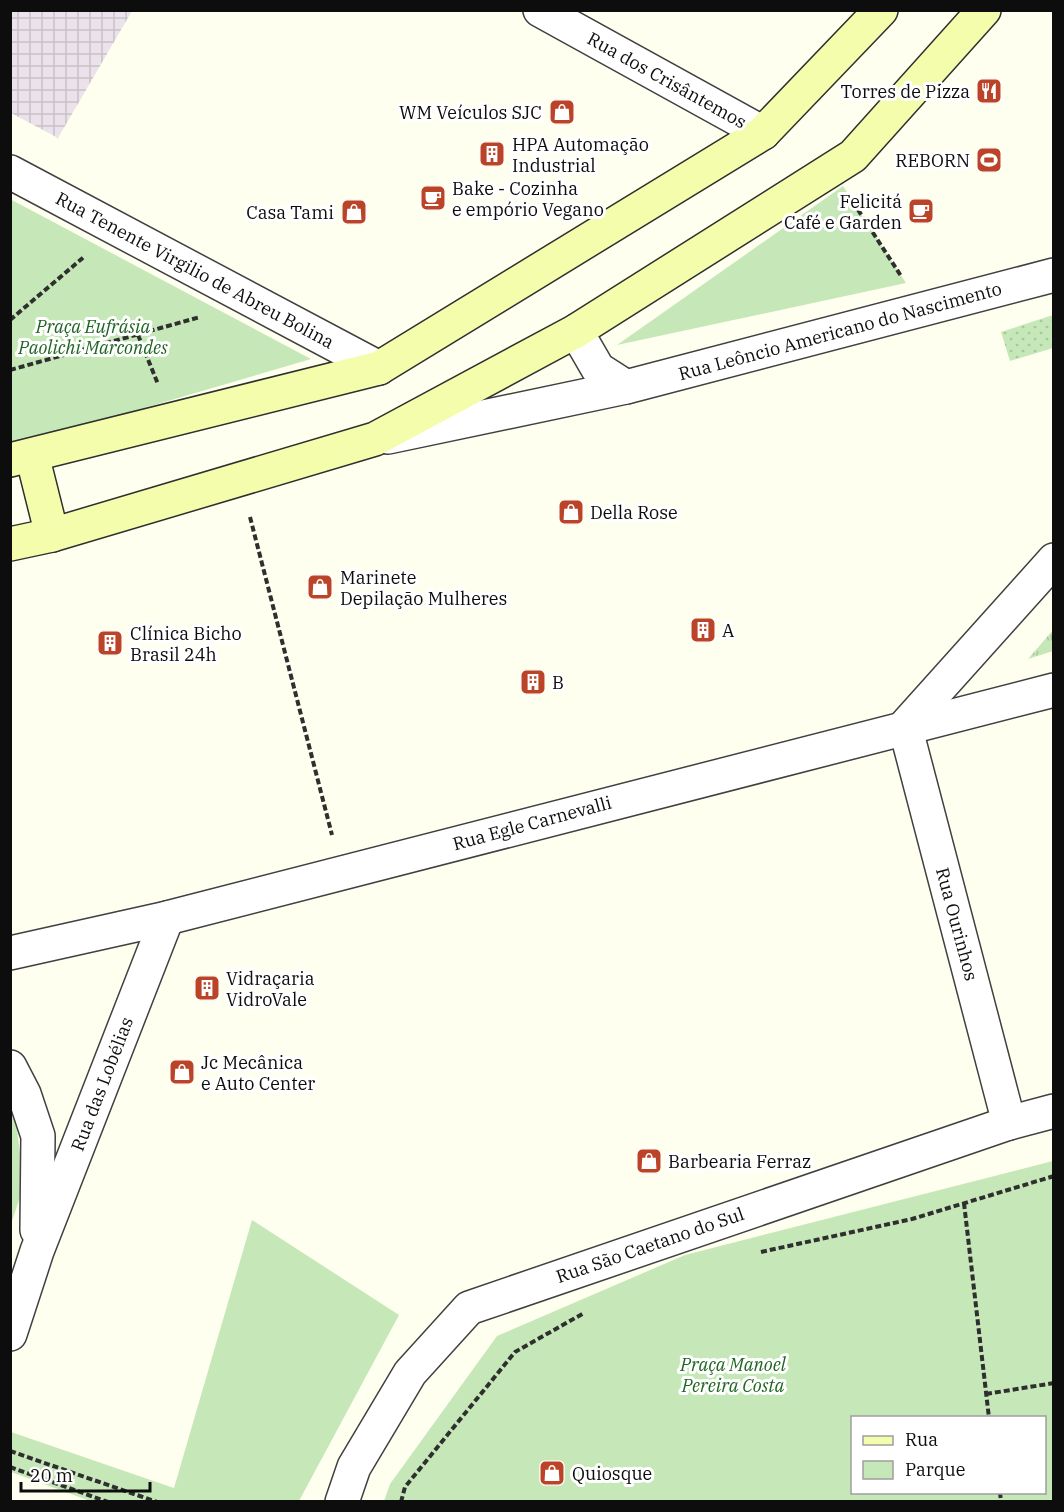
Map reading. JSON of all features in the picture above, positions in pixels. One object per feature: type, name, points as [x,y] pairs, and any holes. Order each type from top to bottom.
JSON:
[{"type":"main road","points":[[52,535],[21,457],[379,368],[764,133],[881,10]]},
{"type":"main road","points":[[10,544],[52,535],[375,439],[576,331],[853,156],[984,10]]},
{"type":"street","name":"Rua dos Crisântemos","points":[[540,10],[764,133]]},
{"type":"street","name":"Rua Tenente Virgilio de Abreu Bolina","points":[[10,172],[379,368]]},
{"type":"street","name":"Rua Leôncio Americano do Nascimento","points":[[375,439],[626,387],[1053,275]]},
{"type":"street","points":[[576,331],[598,369],[626,387]]},
{"type":"street","points":[[905,726],[1053,561]]},
{"type":"street","name":"Rua Egle Carnevalli","points":[[10,953],[167,918],[905,726],[1053,690]]},
{"type":"street","name":"Rua Ourinhos","points":[[905,726],[1009,1123]]},
{"type":"street","name":"Rua das Lobélias","points":[[10,1334],[37,1251],[167,918]]},
{"type":"street","name":"Rua das Lobélias","points":[[10,1066],[24,1094],[38,1136],[37,1251]]},
{"type":"street","name":"Rua São Caetano do Sul","points":[[342,1502],[354,1467],[410,1373],[470,1308],[1009,1123],[1053,1111]]},
{"type":"path","points":[[849,196],[906,283]]},
{"type":"path","points":[[10,320],[88,252]]},
{"type":"path","points":[[10,370],[211,314]]},
{"type":"path","points":[[138,335],[162,392]]},
{"type":"path","points":[[250,516],[334,845]]},
{"type":"path","points":[[756,1253],[912,1219],[1053,1176]]},
{"type":"path","points":[[964,1203],[989,1416]]},
{"type":"path","points":[[401,1502],[405,1487],[515,1352],[588,1310]]},
{"type":"path","points":[[986,1394],[1053,1383]]},
{"type":"path","points":[[10,1451],[157,1502]]},
{"type":"path","points":[[10,1467],[108,1502]]},
{"type":"shaded area","points":[[10,11],[132,11],[58,138],[11,113]]},
{"type":"green space","points":[[843,186],[906,283],[617,345]]},
{"type":"green space","name":"Praça Eufrásia Paolichi Marcondes","points":[[10,199],[311,359],[11,447]]},
{"type":"green space","points":[[1053,315],[1053,348],[1010,361],[1001,332]]},
{"type":"green space","points":[[1053,630],[1053,651],[1028,659]]},
{"type":"green space","points":[[11,1100],[14,1106],[24,1185],[11,1224]]},
{"type":"green space","name":"Praça Manoel Pereira Costa","points":[[1053,1161],[1053,1501],[384,1501],[390,1484],[497,1336],[685,1255]]},
{"type":"green space","points":[[252,1220],[399,1315],[299,1501],[90,1501],[11,1472],[11,1432],[174,1488]]},
{"type":"place","name":"Torres de Pizza","points":[[989,91]]},
{"type":"place","name":"WM Veículos SJC","points":[[562,112]]},
{"type":"place","name":"HPA Automação Industrial","points":[[492,154]]},
{"type":"place","name":"REBORN","points":[[989,160]]},
{"type":"place","name":"Bake - Cozinha e empório Vegano","points":[[433,198]]},
{"type":"place","name":"Felicitá Café e Garden","points":[[921,211]]},
{"type":"place","name":"Casa Tami","points":[[354,212]]},
{"type":"place","name":"Della Rose","points":[[571,512]]},
{"type":"place","name":"Marinete Depilação Mulheres","points":[[320,587]]},
{"type":"place","name":"A","points":[[703,630]]},
{"type":"place","name":"Clínica Bicho Brasil 24h","points":[[110,643]]},
{"type":"place","name":"B","points":[[533,682]]},
{"type":"place","name":"Vidraçaria VidroVale","points":[[207,988]]},
{"type":"place","name":"Jc Mecânica e Auto Center","points":[[182,1072]]},
{"type":"place","name":"Barbearia Ferraz","points":[[649,1161]]},
{"type":"place","name":"Quiosque","points":[[552,1473]]}]
